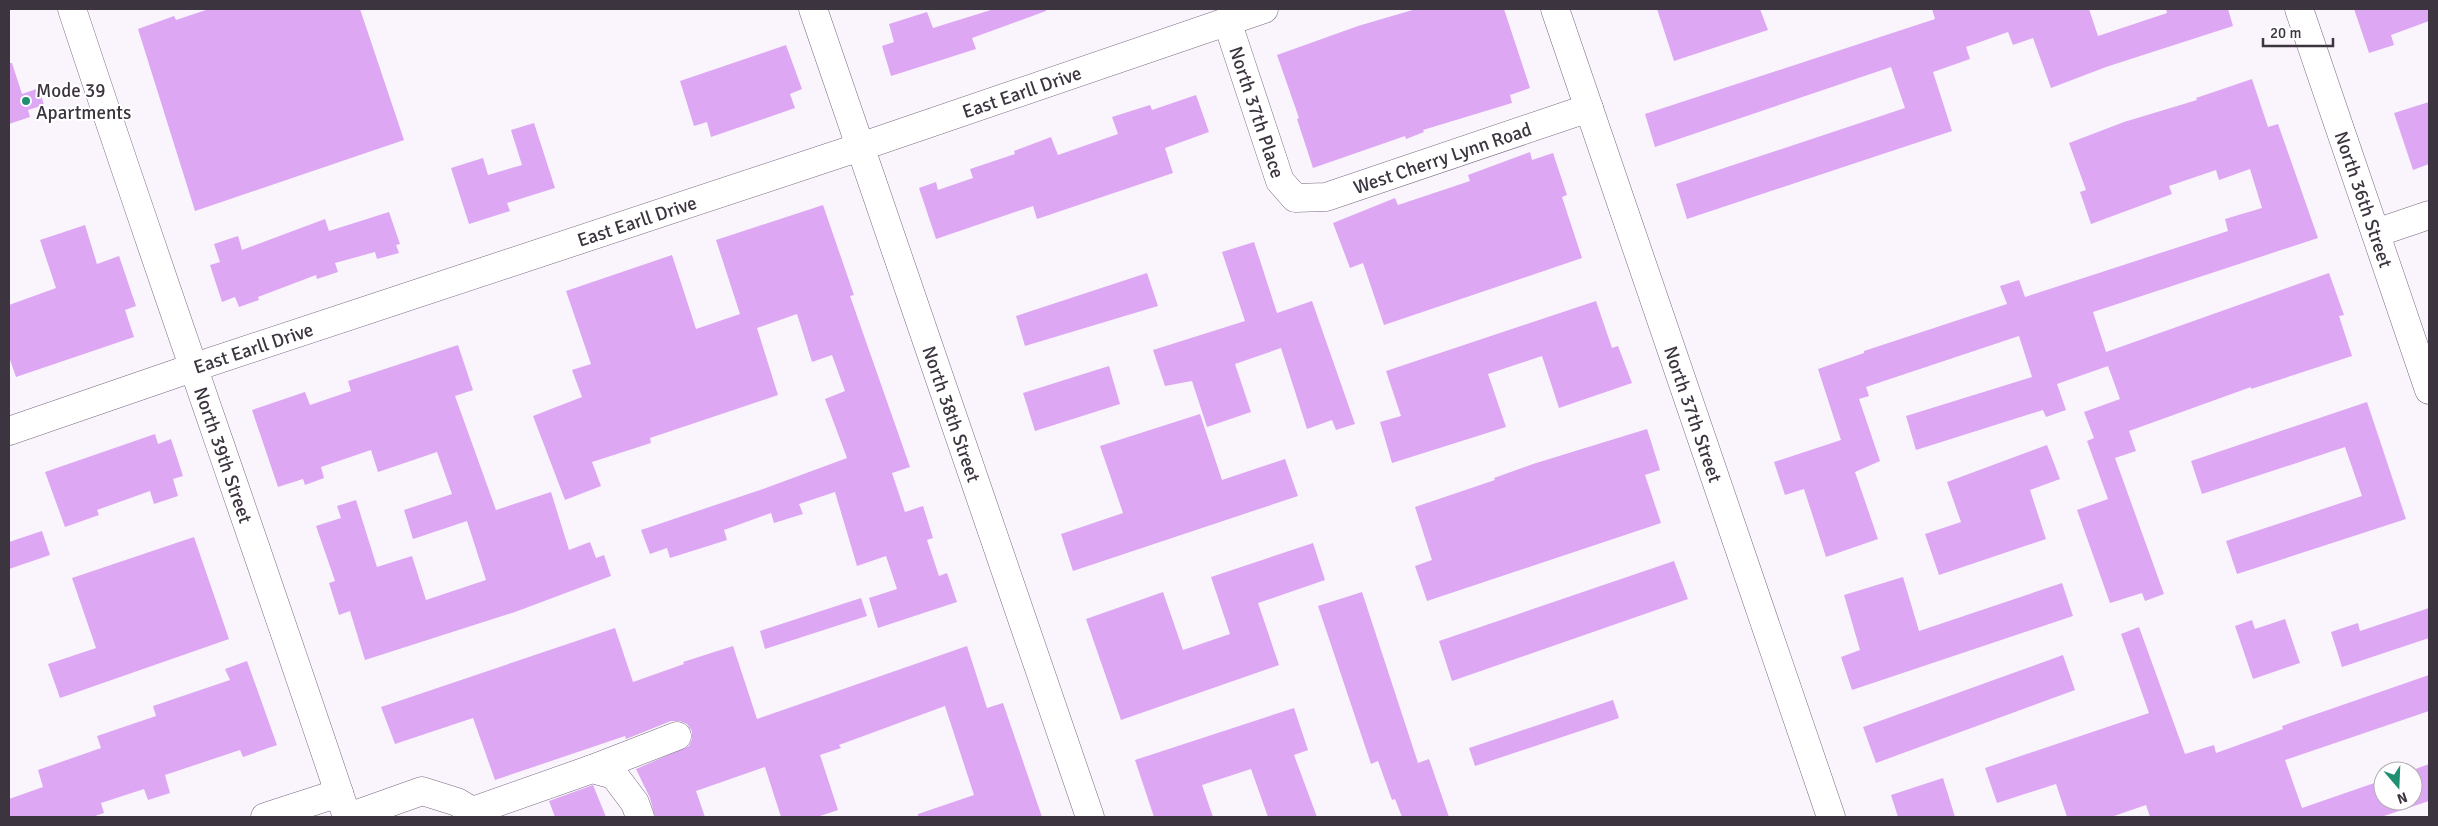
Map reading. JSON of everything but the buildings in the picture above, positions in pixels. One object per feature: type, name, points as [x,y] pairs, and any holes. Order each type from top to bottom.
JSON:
[{"type":"street","name":"North 39th Street","points":[[72,9],[192,368],[286,632],[345,809]]},
{"type":"street","name":"North 38th Street","points":[[812,9],[1090,817]]},
{"type":"street","name":"East Earll Drive","points":[[9,431],[192,368],[860,147],[1264,9]]},
{"type":"street","name":"North 37th Street","points":[[1555,9],[1831,817]]},
{"type":"street","name":"North 36th Street","points":[[2299,9],[2429,390]]},
{"type":"street","name":"North 37th Place","points":[[1227,21],[1280,181],[1295,198]]},
{"type":"street","name":"West Cherry Lynn Road","points":[[1295,198],[1326,197],[1589,108]]},
{"type":"street","points":[[2376,233],[2429,215]]},
{"type":"street","points":[[266,817],[345,809],[422,791],[436,794],[477,814],[678,736]]},
{"type":"street","points":[[592,769],[614,775],[635,803],[640,817]]},
{"type":"street","points":[[401,817],[427,808],[436,794]]},
{"type":"place","name":"Mode 39 Apartments","points":[[26,101]]}]
